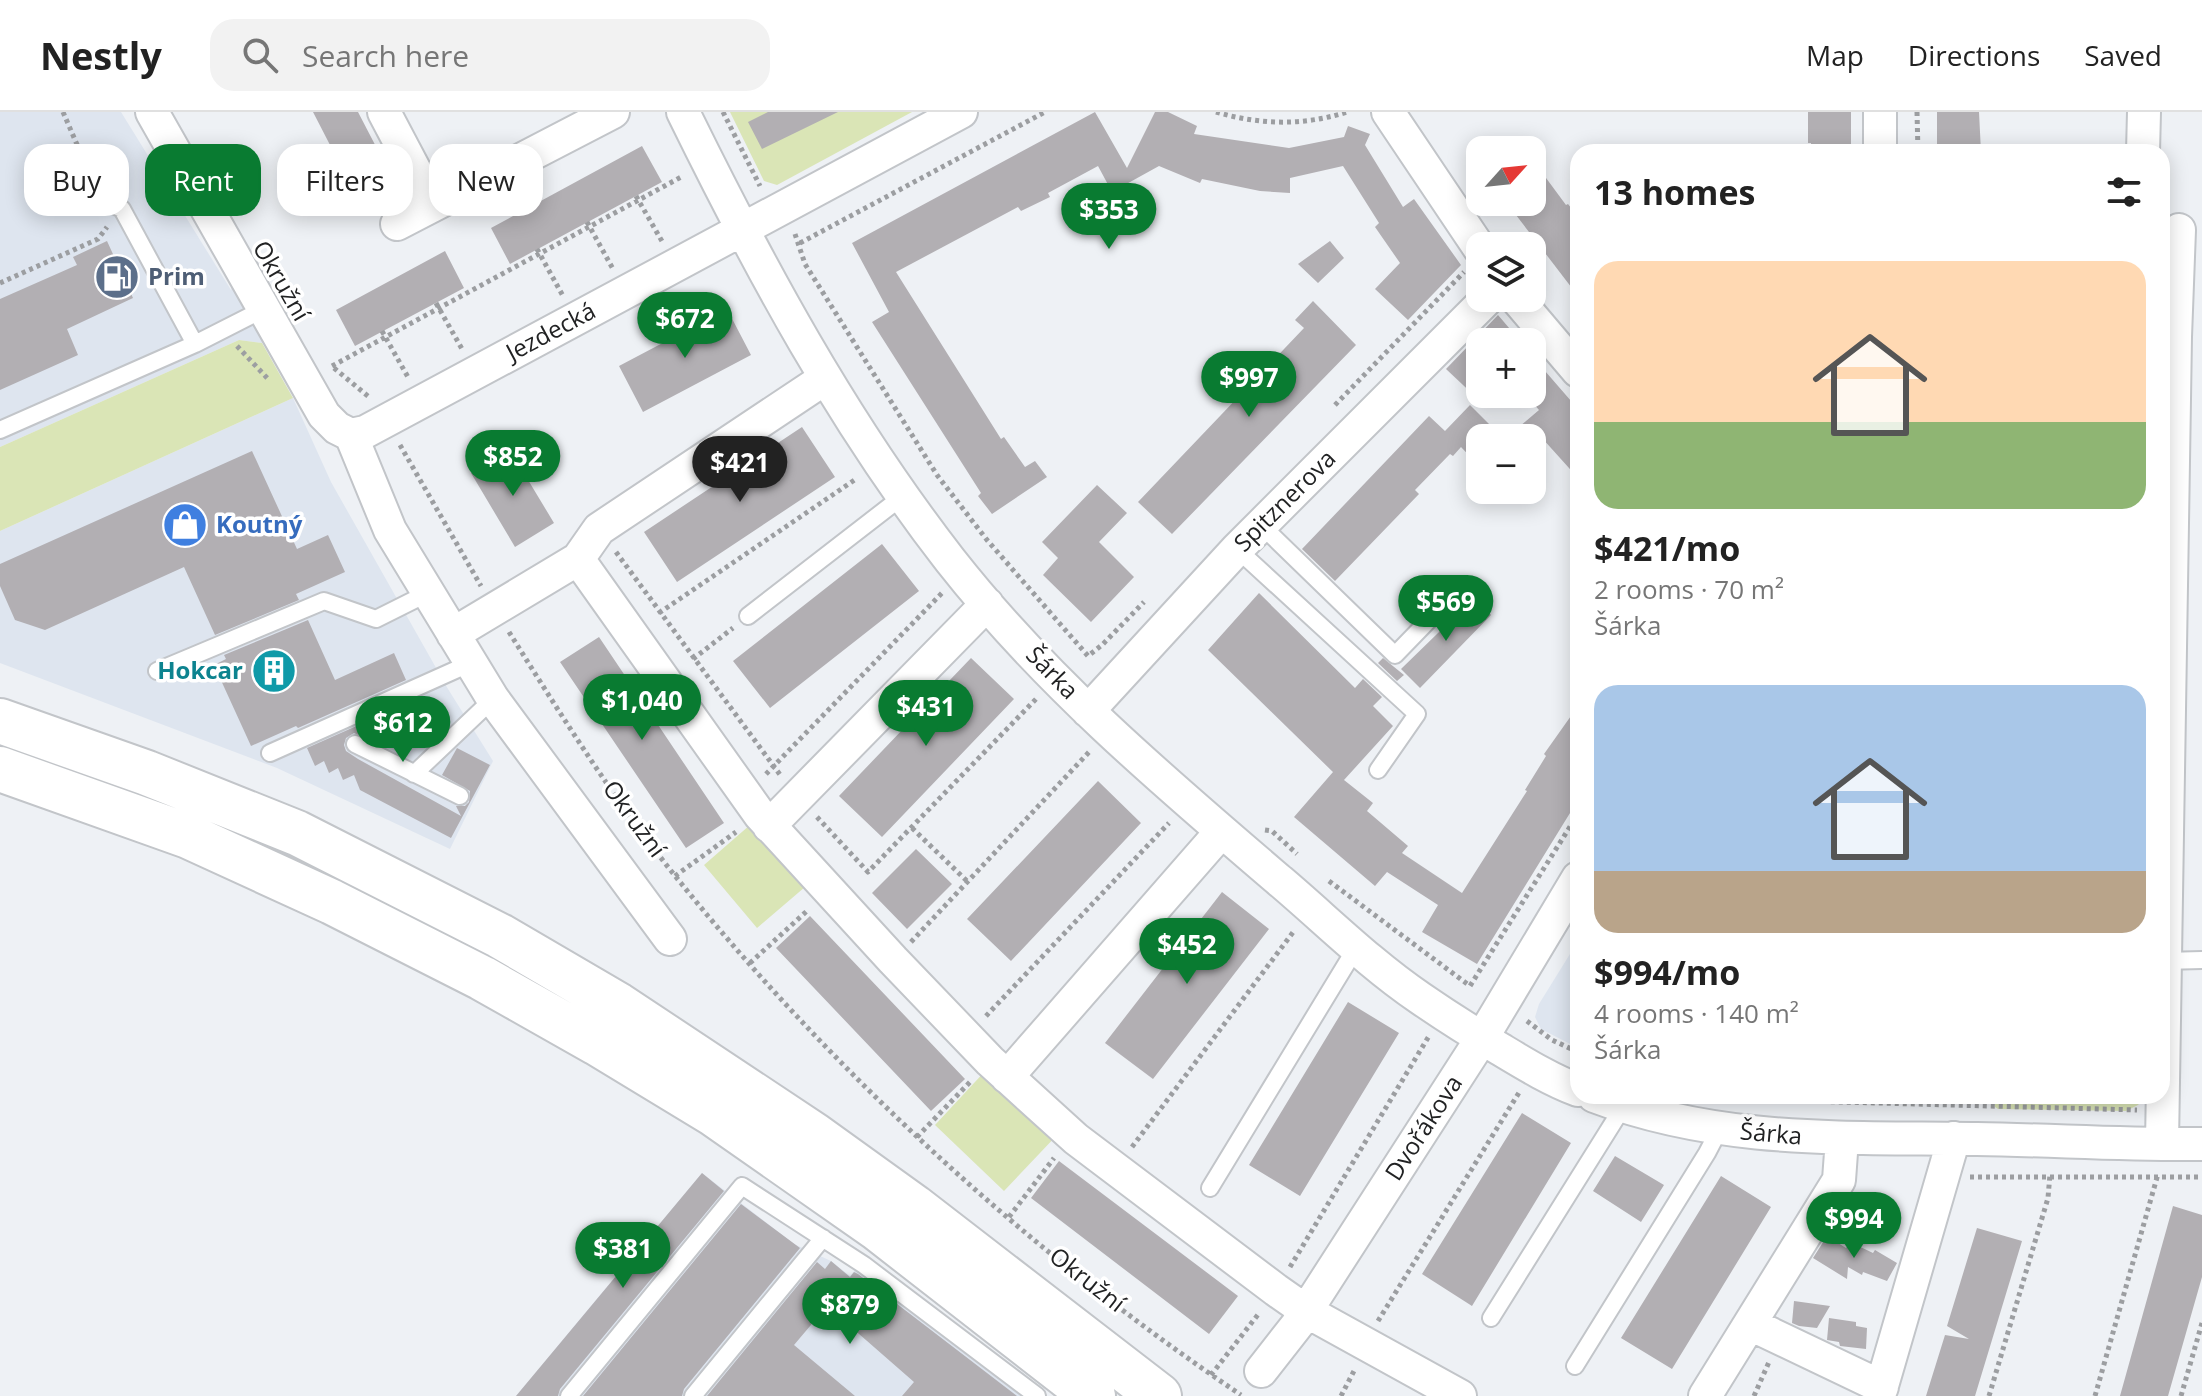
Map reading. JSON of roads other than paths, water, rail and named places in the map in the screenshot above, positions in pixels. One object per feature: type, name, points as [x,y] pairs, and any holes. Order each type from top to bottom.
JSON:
[{"type":"highway","points":[[0,721],[147,773],[297,833],[500,936],[618,1005],[814,1135],[914,1207],[1159,1396]]},
{"type":"highway","points":[[0,769],[188,836],[482,978],[597,1043],[714,1114],[877,1228],[1093,1396]]},
{"type":"street","name":"Okružní","points":[[152,112],[324,415],[337,428],[351,435],[390,530],[493,699],[670,939]]},
{"type":"street","points":[[384,112],[429,197]]},
{"type":"street","points":[[543,148],[613,112]]},
{"type":"street","name":"Šárka","points":[[683,112],[743,231],[895,502],[951,561],[980,611],[1088,711],[1214,839],[1418,997],[1476,1047],[1525,1064],[1570,1086]]},
{"type":"street","name":"Jezdecká","points":[[351,435],[365,432],[961,112]]},
{"type":"street","points":[[1388,112],[1466,244]]},
{"type":"street","points":[[1880,112],[1880,144]]},
{"type":"street","points":[[2143,144],[2144,112]]},
{"type":"street","points":[[397,224],[429,207]]},
{"type":"street","points":[[2170,629],[2175,352],[2181,228]]},
{"type":"street","name":"Spitznerova","points":[[1088,711],[1237,549],[1474,312]]},
{"type":"street","points":[[1528,312],[1570,362]]},
{"type":"street","points":[[453,634],[496,611],[578,559],[599,529],[824,379]]},
{"type":"street","points":[[578,559],[758,812],[833,897],[998,1069],[1076,1139],[1276,1290],[1306,1311],[1460,1396]]},
{"type":"street","points":[[758,812],[799,797],[980,611]]},
{"type":"street","points":[[998,1069],[1214,839]]},
{"type":"street","name":"Dvořákova","points":[[1252,1383],[1306,1311],[1476,1047],[1570,891]]},
{"type":"street","name":"Šárka","points":[[1619,1104],[1719,1130],[1842,1139],[1954,1138],[2202,1144]]},
{"type":"street","points":[[2162,1104],[2162,1144]]},
{"type":"street","points":[[1750,1324],[1881,1391],[1954,1138]]},
{"type":"street","points":[[1705,1396],[1839,1180],[1842,1139]]},
{"type":"lane","points":[[126,216],[195,344]]},
{"type":"lane","points":[[0,430],[195,344],[264,309]]},
{"type":"lane","points":[[748,616],[895,502]]},
{"type":"lane","points":[[1261,525],[1395,655],[1457,591]]},
{"type":"lane","points":[[1237,549],[1417,714],[1378,770]]},
{"type":"lane","points":[[157,671],[324,601],[376,619],[428,593]]},
{"type":"lane","points":[[270,753],[471,663]]},
{"type":"lane","points":[[414,774],[493,699]]},
{"type":"lane","points":[[355,744],[460,796]]},
{"type":"lane","points":[[1210,1188],[1356,948]]},
{"type":"lane","points":[[2170,961],[2202,960]]},
{"type":"lane","points":[[1491,1318],[1606,1104]]},
{"type":"lane","points":[[1575,1366],[1719,1130]]},
{"type":"lane","points":[[569,1396],[742,1186],[864,1265],[1037,1396]]},
{"type":"lane","points":[[693,1396],[823,1238]]},
{"type":"place","name":"Prim","points":[[117,277]]},
{"type":"place","name":"Koutný","points":[[185,525]]},
{"type":"place","name":"Hokcar","points":[[274,671]]}]
